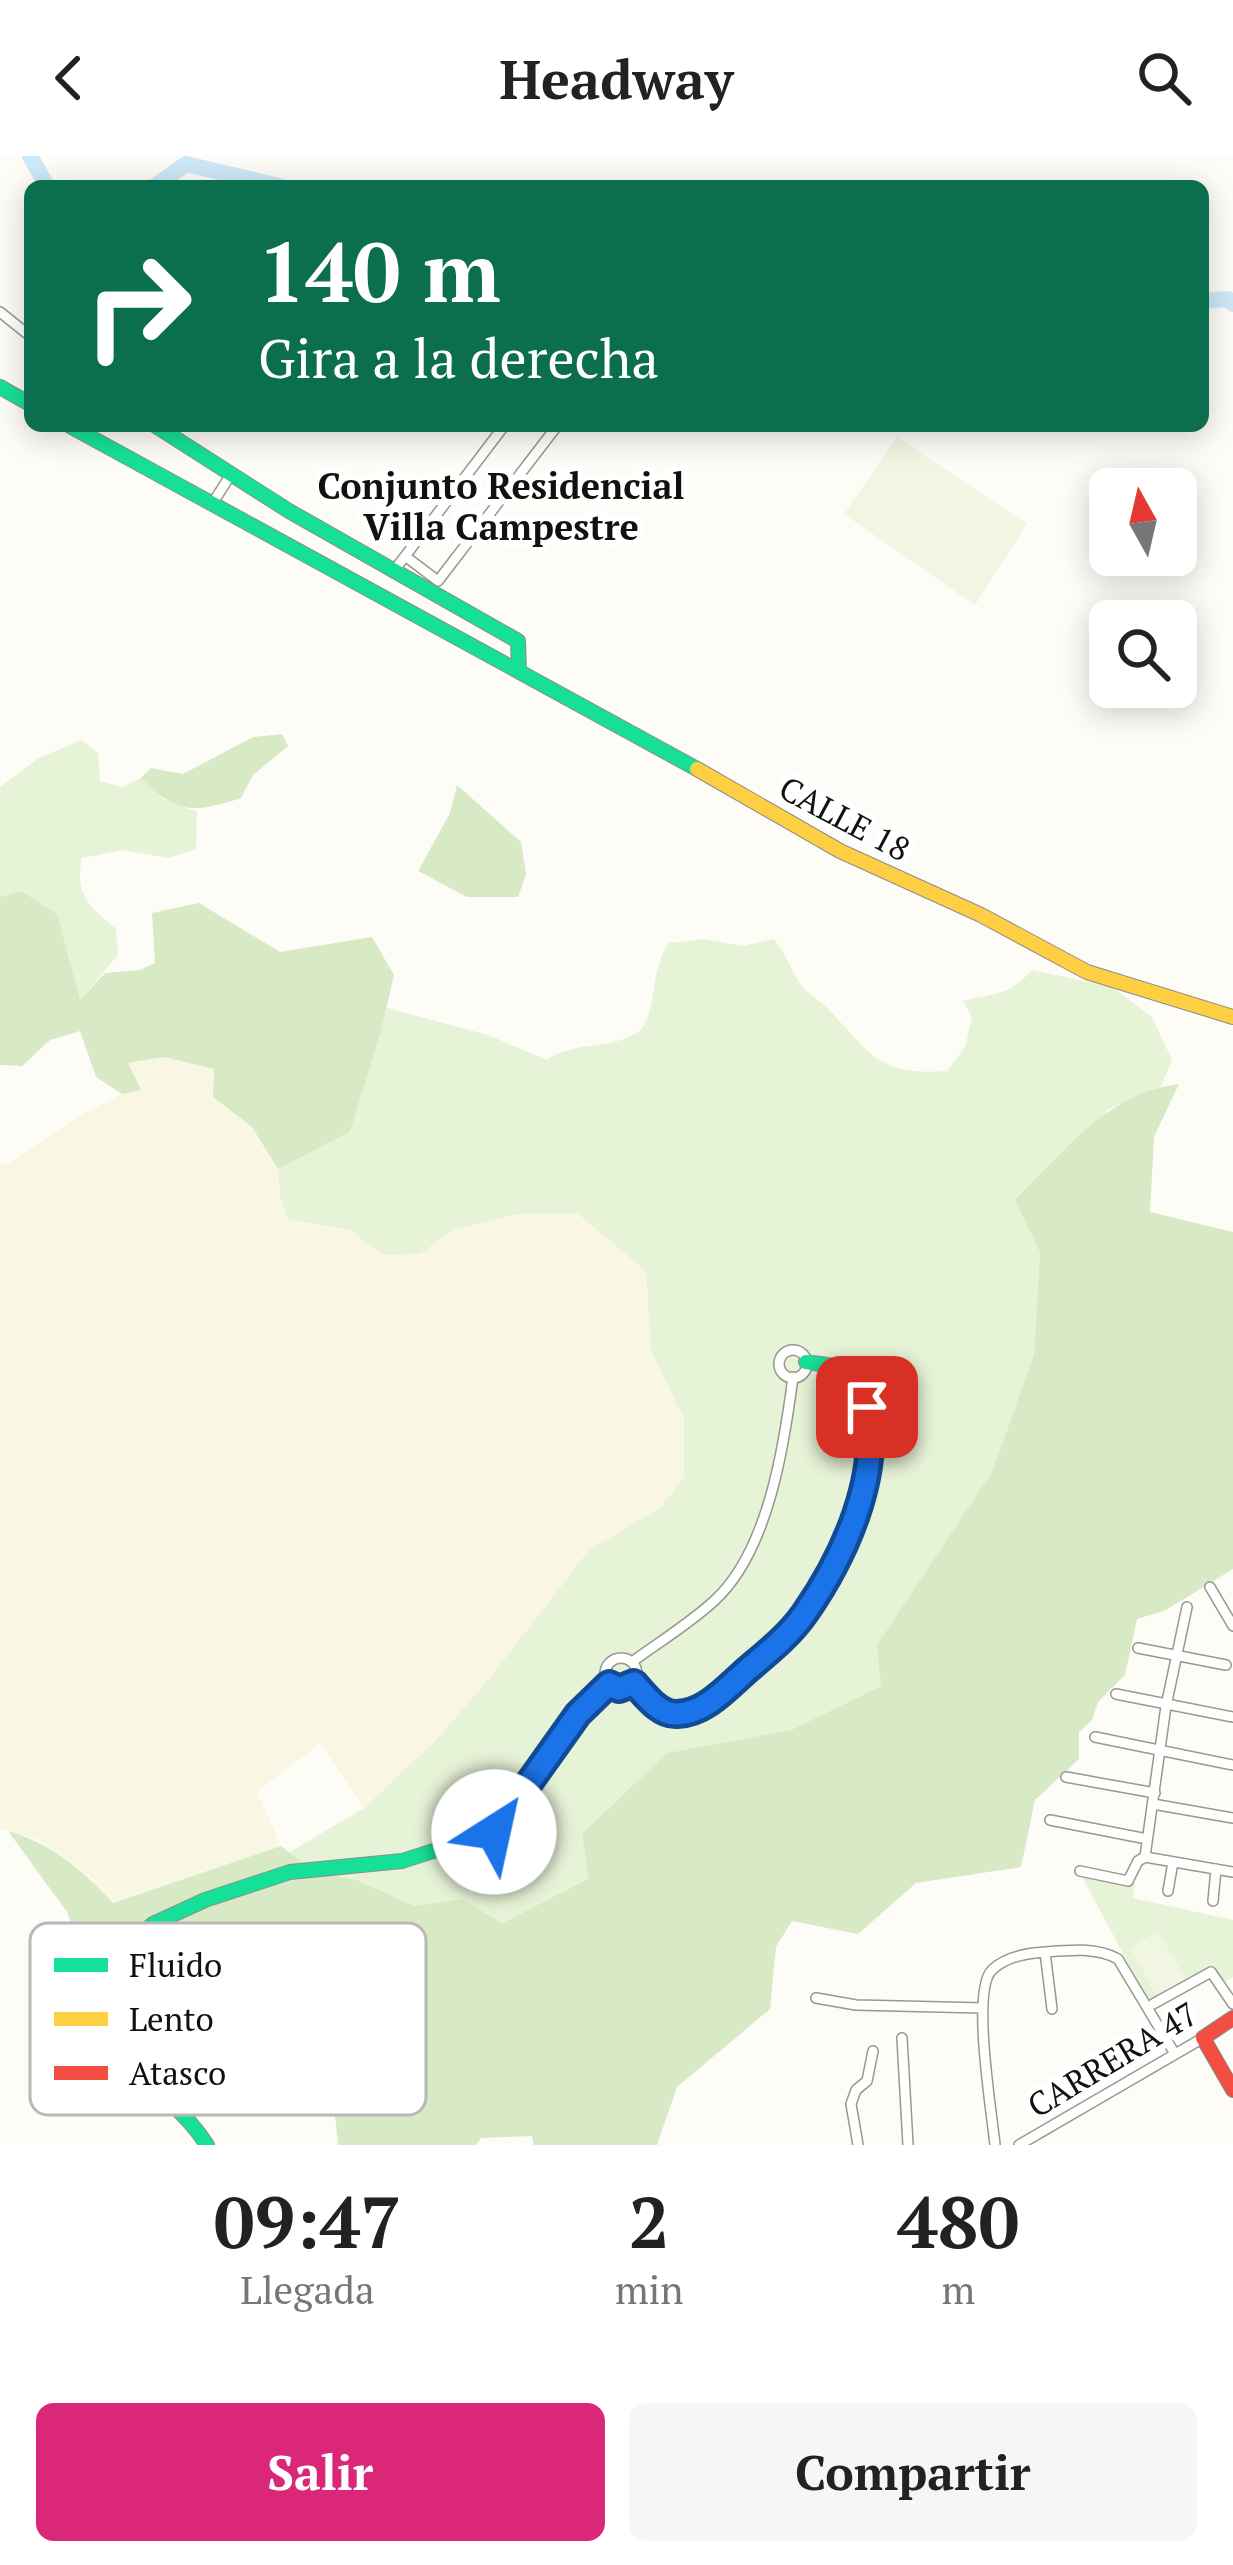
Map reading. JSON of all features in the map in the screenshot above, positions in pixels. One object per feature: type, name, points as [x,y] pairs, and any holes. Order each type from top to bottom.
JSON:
[{"type":"street","points":[[0,312],[24,331]]},
{"type":"street","name":"CALLE 18","points":[[81,432],[769,807],[840,851],[981,915],[1087,972],[1230,1019]]},
{"type":"street","points":[[165,432],[363,556],[518,641],[519,671]]},
{"type":"street","points":[[393,572],[499,432]]},
{"type":"street","points":[[405,556],[438,581],[552,432]]},
{"type":"street","points":[[212,504],[230,476]]},
{"type":"street","points":[[351,581],[363,556]]},
{"type":"street","points":[[487,654],[500,631]]},
{"type":"street","points":[[794,1377],[779,1368],[782,1355],[799,1351],[806,1362]]},
{"type":"street","points":[[634,1683],[661,1710],[676,1714],[704,1706],[768,1653],[804,1616],[819,1591],[855,1518],[872,1435],[860,1384],[846,1368],[824,1361],[806,1362]]},
{"type":"street","points":[[794,1377],[802,1374],[806,1362]]},
{"type":"street","points":[[632,1662],[715,1600],[742,1568],[759,1531],[776,1469],[794,1377]]},
{"type":"street","points":[[1210,1587],[1233,1625]]},
{"type":"street","points":[[1145,1857],[1166,1706],[1186,1607]]},
{"type":"street","points":[[1138,1648],[1226,1664]]},
{"type":"street","points":[[623,1658],[632,1662],[637,1672],[634,1683],[619,1689],[609,1684],[605,1671],[609,1663],[623,1658]]},
{"type":"street","points":[[158,1923],[205,1900],[290,1872],[402,1861],[494,1832],[578,1714],[609,1684]]},
{"type":"street","points":[[1116,1694],[1233,1717]]},
{"type":"street","points":[[1095,1737],[1233,1765]]},
{"type":"street","points":[[1066,1777],[1233,1817]]},
{"type":"street","points":[[1050,1820],[1147,1839]]},
{"type":"street","points":[[1080,1871],[1128,1880],[1145,1857],[1233,1872]]},
{"type":"street","points":[[1168,1891],[1173,1862]]},
{"type":"street","points":[[1213,1901],[1216,1869]]},
{"type":"street","points":[[995,2145],[982,2008],[984,1983],[991,1970],[1018,1956],[1102,1951],[1118,1959],[1175,2054]]},
{"type":"street","points":[[1045,1952],[1052,2009]]},
{"type":"street","points":[[1154,2004],[1211,1972],[1233,2004]]},
{"type":"street","points":[[816,1998],[856,2006],[982,2008]]},
{"type":"street","name":"CARRERA 47","points":[[1019,2145],[1233,2018]]},
{"type":"street","points":[[902,2038],[908,2145]]},
{"type":"street","points":[[1203,2038],[1233,2090]]},
{"type":"street","points":[[858,2145],[851,2104],[856,2090],[867,2081],[873,2051]]},
{"type":"street","points":[[1135,2062],[1137,2075]]},
{"type":"street","points":[[1053,2106],[1056,2123]]},
{"type":"street","points":[[187,2115],[207,2145]]},
{"type":"shaded area","points":[[164,1057],[215,1069],[213,1097],[252,1127],[278,1169],[288,1219],[350,1230],[382,1255],[420,1254],[454,1230],[520,1214],[578,1214],[646,1271],[651,1351],[684,1419],[684,1477],[661,1507],[589,1550],[489,1680],[436,1740],[364,1808],[320,1743],[257,1792],[281,1846],[113,1903],[85,1872],[39,1840],[0,1829],[0,1162],[6,1165],[79,1116],[140,1090],[126,1063]]},
{"type":"green space","points":[[897,437],[1027,524],[975,605],[844,514]]},
{"type":"green space","points":[[282,734],[288,746],[253,775],[241,798],[187,808],[166,799],[141,778],[151,768],[183,774],[253,737]]},
{"type":"green space","points":[[81,740],[98,753],[100,781],[123,787],[141,778],[165,800],[197,812],[196,849],[168,858],[123,850],[82,858],[82,891],[116,929],[118,955],[80,1000],[67,963],[21,891],[0,897],[0,787],[39,758]]},
{"type":"green space","points":[[457,785],[521,842],[526,874],[518,897],[467,897],[418,871],[450,813]]},
{"type":"green space","points":[[21,891],[57,914],[80,1000],[105,973],[140,970],[155,963],[152,913],[199,903],[280,952],[372,937],[394,975],[350,1132],[278,1169],[252,1127],[213,1097],[214,1069],[164,1057],[128,1063],[141,1090],[122,1094],[96,1077],[80,1031],[50,1040],[22,1066],[0,1065],[0,897]]},
{"type":"green space","points":[[705,939],[742,946],[774,939],[804,988],[876,1058],[904,1069],[947,1071],[965,1047],[972,1017],[963,1001],[1007,990],[1032,970],[1112,987],[1152,1017],[1172,1060],[1161,1086],[1107,1110],[1040,1252],[1034,1354],[992,1472],[942,1552],[881,1686],[791,1730],[667,1753],[590,1877],[502,1923],[462,1899],[414,1906],[357,1880],[318,1873],[290,1852],[364,1808],[436,1740],[589,1550],[661,1507],[684,1477],[684,1419],[651,1351],[646,1271],[578,1214],[519,1214],[454,1230],[420,1254],[382,1255],[350,1230],[288,1219],[278,1169],[350,1132],[387,1008],[488,1035],[547,1060],[638,1032],[648,1016],[659,964],[669,943]]},
{"type":"green space","points":[[1179,1084],[1154,1137],[1150,1212],[1233,1232],[1233,1569],[1166,1610],[1137,1619],[1125,1675],[1098,1702],[1092,1720],[1079,1732],[1079,1759],[1035,1800],[1021,1867],[916,1883],[858,1934],[792,1921],[776,1947],[770,2009],[677,2087],[657,2145],[534,2145],[532,2136],[481,2138],[476,2145],[338,2145],[335,2115],[426,2115],[426,1923],[71,1923],[8,1831],[65,1859],[113,1903],[281,1846],[318,1873],[357,1880],[414,1906],[462,1899],[502,1923],[589,1878],[582,1834],[667,1753],[791,1730],[881,1686],[877,1645],[992,1472],[1034,1354],[1040,1252],[1015,1200],[1088,1127],[1154,1089]]},
{"type":"green space","points":[[1080,1873],[1135,1883],[1133,1898],[1233,1920],[1233,1977],[1223,1983],[1213,1970],[1150,2004]]},
{"type":"green space","points":[[1158,1931],[1186,1979],[1157,1996],[1130,1948]]},
{"type":"waterway","points":[[30,156],[44,180]]},
{"type":"waterway","points":[[163,180],[186,164],[254,180]]},
{"type":"waterway","points":[[1209,301],[1228,299],[1233,304]]},
{"type":"traffic: fast","points":[[0,387],[24,401]]},
{"type":"traffic: fast","points":[[81,432],[697,769]]},
{"type":"traffic: fast","points":[[165,432],[289,511],[518,641],[519,671]]},
{"type":"traffic: fast","points":[[633,1683],[664,1711],[686,1713],[703,1707],[783,1639],[818,1591],[861,1487],[870,1415],[862,1387],[842,1369],[806,1362]]},
{"type":"traffic: fast","points":[[155,1923],[205,1900],[290,1872],[402,1861],[493,1832],[578,1714],[609,1684]]},
{"type":"traffic: fast","points":[[183,2115],[207,2145]]},
{"type":"traffic: slow","points":[[697,769],[840,851],[981,915],[1087,972],[1233,1017]]},
{"type":"traffic: jam","points":[[1233,2018],[1203,2038],[1233,2090]]},
{"type":"district","name":"Conjunto Residencial Villa Campestre","points":[[501,506]]},
{"type":"route","points":[[494,1832],[578,1714],[609,1684],[624,1689],[634,1683],[661,1710],[676,1714],[704,1706],[804,1616],[855,1518],[872,1435],[867,1407]]}]
